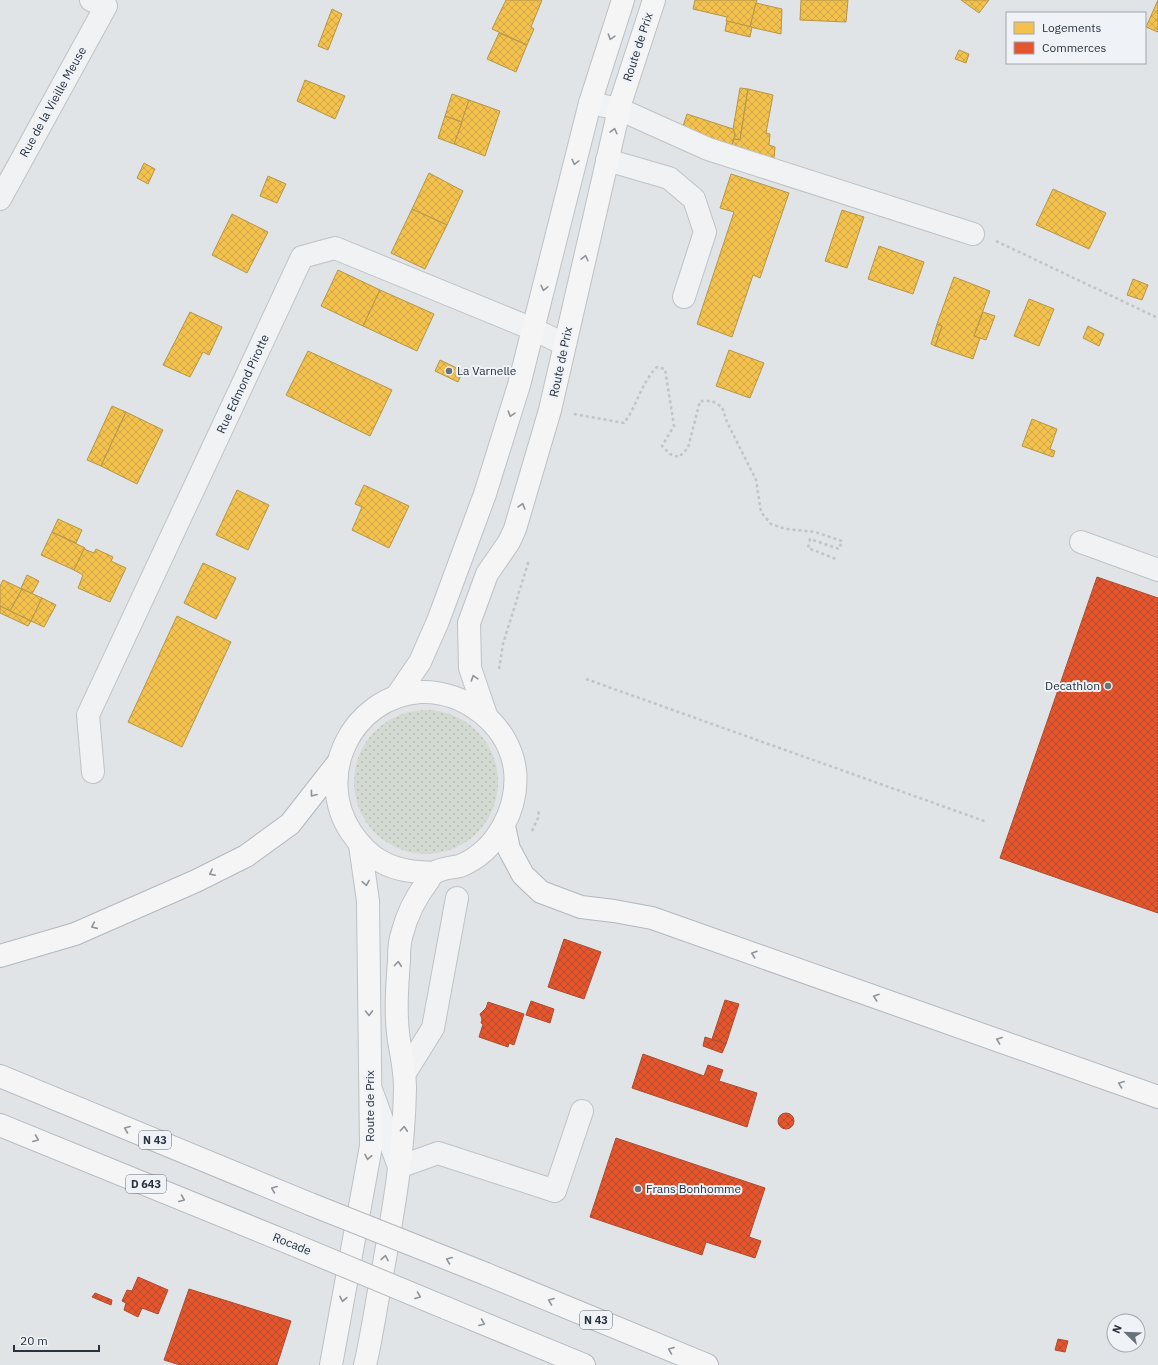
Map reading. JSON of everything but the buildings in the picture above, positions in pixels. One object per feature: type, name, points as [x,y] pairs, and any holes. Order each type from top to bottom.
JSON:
[{"type":"main road","name":"Route de Prix","points":[[396,697],[420,662],[438,621],[485,494],[519,385],[590,103],[623,0]]},
{"type":"main road","name":"Route de Prix","points":[[486,715],[470,668],[469,623],[487,574],[509,542],[515,529],[550,410],[619,110],[654,0]]},
{"type":"main road","name":"Route de Prix","points":[[419,692],[443,694],[466,702],[486,715],[500,731],[510,750],[515,770],[514,799],[504,826],[486,849],[462,865],[434,872],[407,871],[381,862],[360,845],[344,821],[336,793],[337,764],[349,735],[369,712],[396,697],[419,692]]},
{"type":"main road","points":[[0,956],[75,934],[196,881],[246,856],[290,824],[337,764]]},
{"type":"main road","points":[[504,826],[509,850],[523,875],[541,892],[581,907],[652,918],[1158,1097]]},
{"type":"main road","name":"Route de Prix","points":[[331,1365],[371,1146],[368,902],[360,845]]},
{"type":"main road","points":[[365,1365],[394,1204],[404,1131],[405,1073],[399,1039],[396,988],[401,936],[414,899],[434,872]]},
{"type":"main road","name":"N 43","points":[[0,1076],[707,1365]]},
{"type":"main road","name":"Rocade","points":[[0,1125],[584,1365]]},
{"type":"street","name":"Rue de la Vieille Meuse","points":[[0,199],[102,2]]},
{"type":"street","points":[[590,103],[619,110],[708,149],[973,234]]},
{"type":"street","points":[[607,160],[669,178],[694,199],[705,232],[684,297]]},
{"type":"street","name":"Rue Edmond Pirotte","points":[[93,772],[88,715],[302,257],[335,248],[533,329],[564,344]]},
{"type":"street","points":[[1081,542],[1158,570]]},
{"type":"street","points":[[405,1073],[433,1028],[457,898]]},
{"type":"street","points":[[371,1090],[399,1167],[438,1153],[555,1191],[582,1111]]},
{"type":"path","points":[[973,234],[990,239],[1158,318]]},
{"type":"path","points":[[550,410],[624,423],[632,412],[649,375],[657,367],[665,369],[674,426],[662,446],[670,454],[679,456],[688,448],[700,401],[712,401],[722,407],[727,422],[756,480],[761,512],[771,524],[786,529],[815,532],[842,541],[839,549],[810,539],[808,548],[836,558]]},
{"type":"path","points":[[586,679],[987,822]]},
{"type":"shaded area","points":[[419,710],[433,710],[460,718],[472,726],[482,736],[493,754],[497,768],[497,796],[493,810],[482,828],[472,838],[454,849],[433,854],[419,854],[392,846],[380,838],[370,828],[359,810],[354,789],[354,775],[362,748],[370,736],[380,726],[398,715]]},
{"type":"place","name":"La Varnelle","points":[[449,371]]},
{"type":"place","name":"Decathlon","points":[[1108,686]]},
{"type":"place","name":"Frans Bonhomme","points":[[638,1189]]}]
